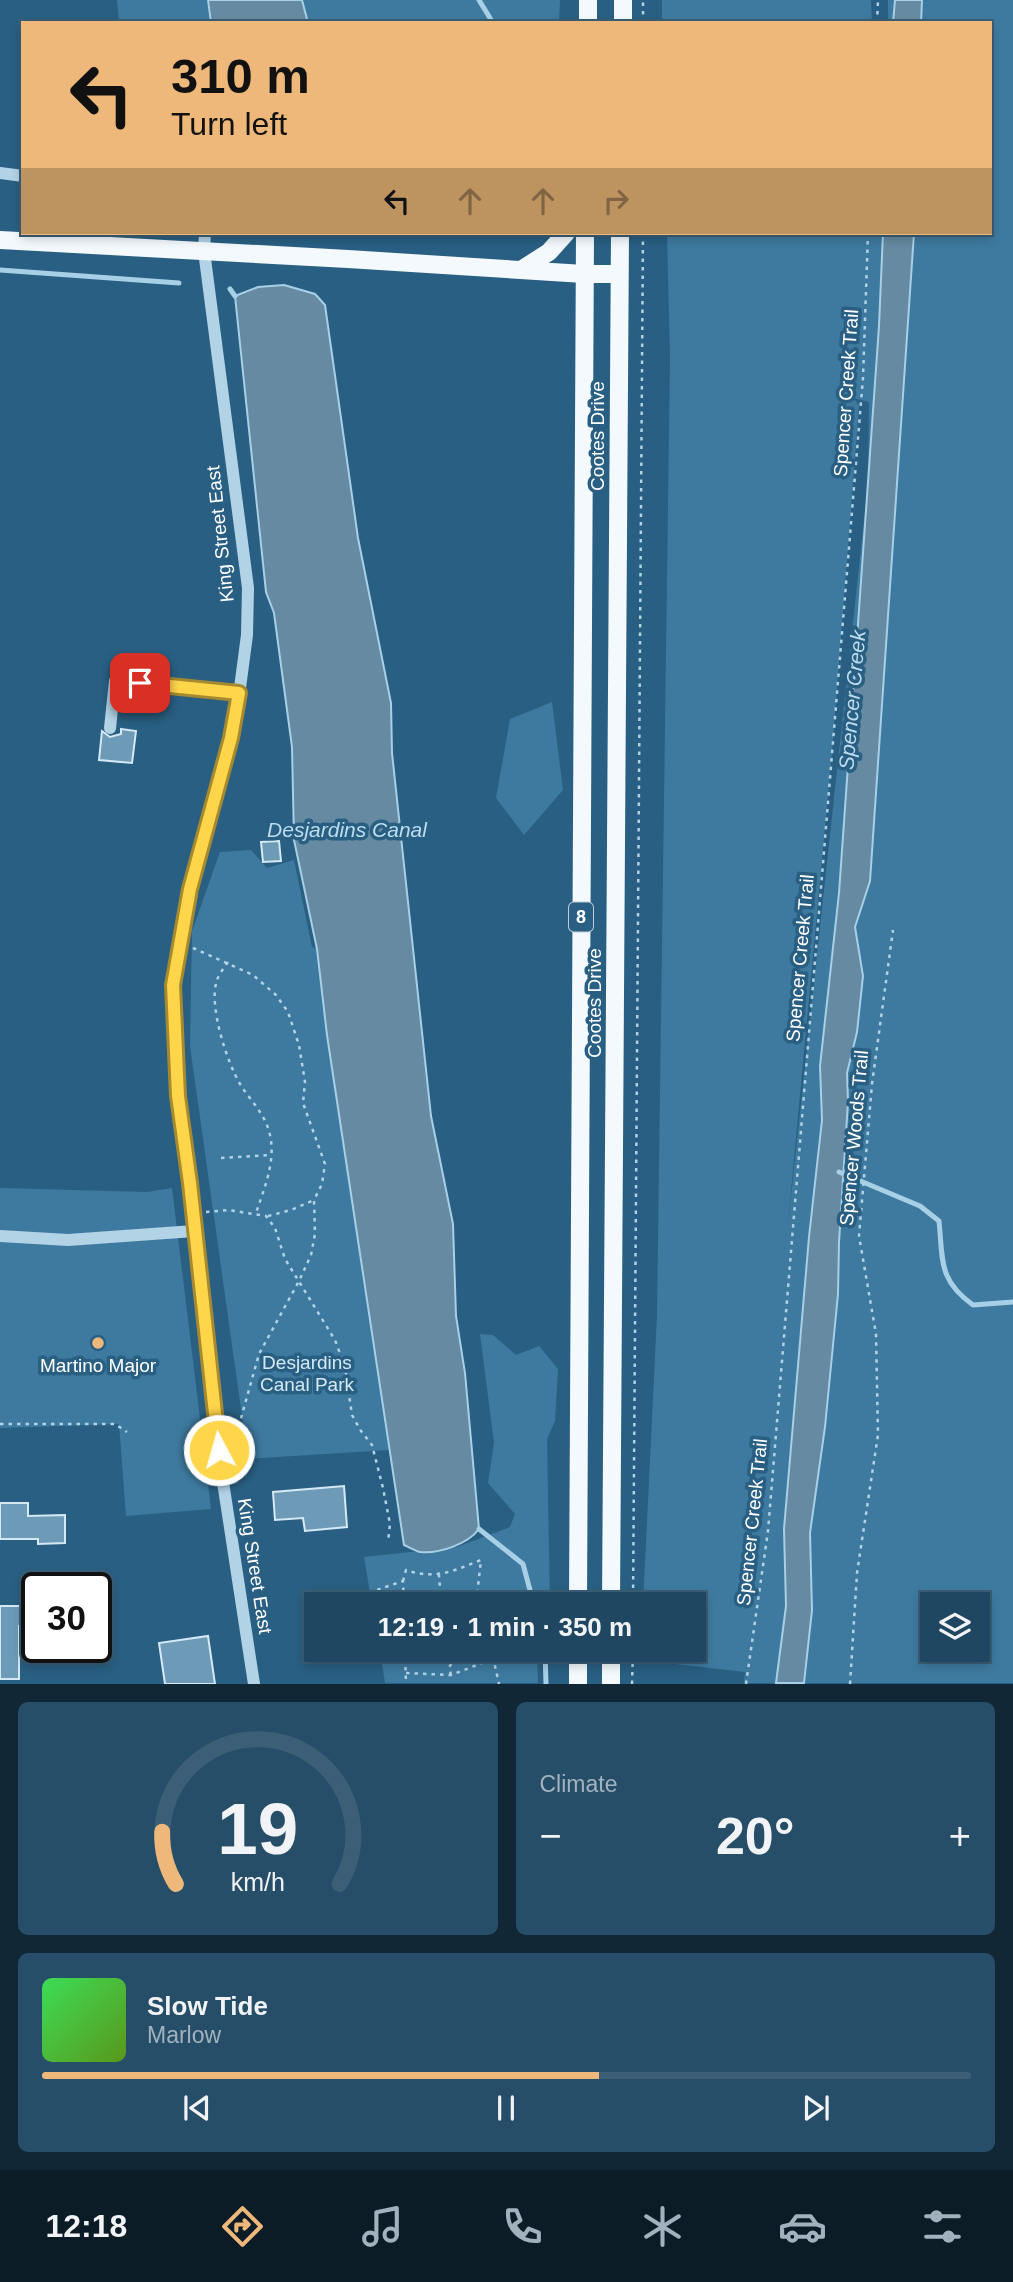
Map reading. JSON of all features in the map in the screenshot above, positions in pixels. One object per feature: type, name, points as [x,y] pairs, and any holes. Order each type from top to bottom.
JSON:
[{"type":"main road","points":[[588,0],[588,21]]},
{"type":"main road","points":[[623,0],[623,21]]},
{"type":"main road","points":[[521,270],[549,252],[564,235]]},
{"type":"main road","name":"Cootes Drive","points":[[578,1592],[585,235]]},
{"type":"main road","name":"Cootes Drive","points":[[611,1592],[620,235]]},
{"type":"main road","points":[[0,240],[619,274]]},
{"type":"main road","points":[[578,1662],[578,1684]]},
{"type":"main road","points":[[611,1662],[611,1684]]},
{"type":"street","points":[[0,173],[21,176]]},
{"type":"street","name":"King Street East","points":[[205,235],[204,251],[248,588],[247,635],[236,718],[190,889],[180,943],[173,985],[174,1032],[178,1096],[217,1431],[254,1684]]},
{"type":"street","points":[[110,728],[115,681],[239,693]]},
{"type":"street","points":[[0,1236],[68,1240],[194,1231]]},
{"type":"path","points":[[643,0],[643,21]]},
{"type":"path","points":[[877,21],[878,0]]},
{"type":"path","points":[[633,1592],[643,235]]},
{"type":"path","name":"Spencer Creek Trail","points":[[746,1684],[768,1531],[863,378],[868,235]]},
{"type":"path","name":"Spencer Woods Trail","points":[[850,1684],[857,1573],[878,1435],[876,1334],[859,1236],[872,1084],[893,930]]},
{"type":"path","points":[[180,943],[253,975],[276,995],[288,1012],[301,1057],[305,1082],[303,1103],[324,1164],[321,1184],[314,1200],[315,1234],[311,1255],[258,1354],[238,1429],[217,1431]]},
{"type":"path","points":[[228,962],[217,980],[215,992],[223,1045],[239,1083],[259,1110],[270,1133],[272,1155],[256,1214]]},
{"type":"path","points":[[221,1158],[272,1155]]},
{"type":"path","points":[[192,1214],[229,1210],[266,1216],[291,1210],[314,1200]]},
{"type":"path","points":[[266,1216],[275,1228],[285,1259],[335,1340],[345,1367],[352,1415],[372,1445],[390,1524],[388,1542]]},
{"type":"path","points":[[0,1424],[115,1424],[127,1432]]},
{"type":"path","points":[[403,1592],[405,1570],[420,1575],[445,1574],[481,1560],[477,1592]]},
{"type":"path","points":[[438,1592],[439,1574]]},
{"type":"path","points":[[371,1592],[403,1581]]},
{"type":"path","points":[[406,1662],[406,1684]]},
{"type":"path","points":[[451,1675],[449,1667],[453,1662]]},
{"type":"path","points":[[406,1673],[451,1675],[485,1662]]},
{"type":"path","points":[[494,1662],[499,1684]]},
{"type":"path","points":[[632,1684],[633,1662]]},
{"type":"green space","points":[[117,0],[207,0],[210,21],[119,21]]},
{"type":"green space","points":[[274,0],[560,0],[559,21],[276,21]]},
{"type":"green space","points":[[662,0],[871,0],[872,21],[662,21]]},
{"type":"green space","points":[[888,0],[1013,0],[1013,1683],[744,1683],[745,1672],[658,1662],[706,1662],[706,1592],[644,1592],[657,1315],[670,357],[667,235],[992,235],[992,21],[888,21]],"holes":[[[853,398],[869,402],[868,483],[788,1224],[832,752],[859,405]]]},
{"type":"green space","points":[[552,702],[563,790],[524,835],[496,798],[510,719]]},
{"type":"green space","name":"Desjardins Canal Park","points":[[251,850],[267,868],[294,860],[312,947],[317,949],[327,1035],[389,1450],[248,1459],[190,1046],[192,931],[220,852]]},
{"type":"green space","points":[[0,1188],[147,1192],[172,1188],[211,1509],[126,1516],[119,1424],[0,1428]]},
{"type":"green space","points":[[480,1334],[493,1335],[516,1355],[539,1346],[558,1369],[555,1421],[547,1439],[550,1592],[370,1592],[364,1557],[457,1547],[510,1527],[515,1514],[488,1483],[494,1443]]},
{"type":"green space","points":[[382,1662],[537,1662],[538,1683],[385,1683]]},
{"type":"water","points":[[208,0],[302,0],[307,21],[211,21]]},
{"type":"water","points":[[895,0],[922,0],[921,21],[893,21]]},
{"type":"water","points":[[883,235],[914,235],[870,881],[855,927],[863,976],[857,1032],[847,1073],[848,1102],[838,1294],[825,1427],[810,1533],[812,1610],[804,1683],[776,1683],[786,1606],[784,1529],[809,1237],[822,1120],[820,1066],[839,893],[879,326]]},
{"type":"water","name":"Desjardins Canal","points":[[284,285],[315,294],[325,305],[358,538],[391,703],[392,753],[431,1116],[453,1224],[456,1316],[465,1373],[479,1529],[461,1543],[436,1551],[420,1552],[404,1545],[327,1035],[317,949],[294,840],[292,747],[274,613],[266,592],[235,296],[258,287]]},
{"type":"building","points":[[121,729],[136,731],[132,763],[99,760],[102,731],[110,737],[121,734]]},
{"type":"building","points":[[279,841],[281,861],[263,862],[261,842]]},
{"type":"building","points":[[344,1486],[347,1527],[305,1531],[303,1518],[275,1520],[273,1492]]},
{"type":"building","points":[[0,1503],[28,1503],[28,1516],[65,1515],[65,1543],[38,1544],[38,1539],[0,1539]]},
{"type":"building","points":[[0,1606],[21,1606],[19,1679],[0,1679]]},
{"type":"building","points":[[208,1636],[215,1684],[165,1684],[159,1643]]},
{"type":"waterway","points":[[479,0],[492,21]]},
{"type":"waterway","points":[[0,270],[179,283]]},
{"type":"waterway","points":[[230,289],[235,296]]},
{"type":"waterway","points":[[839,1172],[920,1206],[939,1221],[942,1258],[948,1278],[953,1287],[973,1305],[1013,1302]]},
{"type":"waterway","points":[[479,1529],[523,1564],[531,1592]]},
{"type":"waterway","points":[[545,1662],[546,1684]]},
{"type":"place","name":"Martino Major","points":[[98,1343]]},
{"type":"route","points":[[140,683],[239,693],[236,718],[216,800],[190,889],[173,985],[178,1096],[219,1450]]},
{"type":"water label","name":"Spencer Creek","points":[[852,700]]}]
